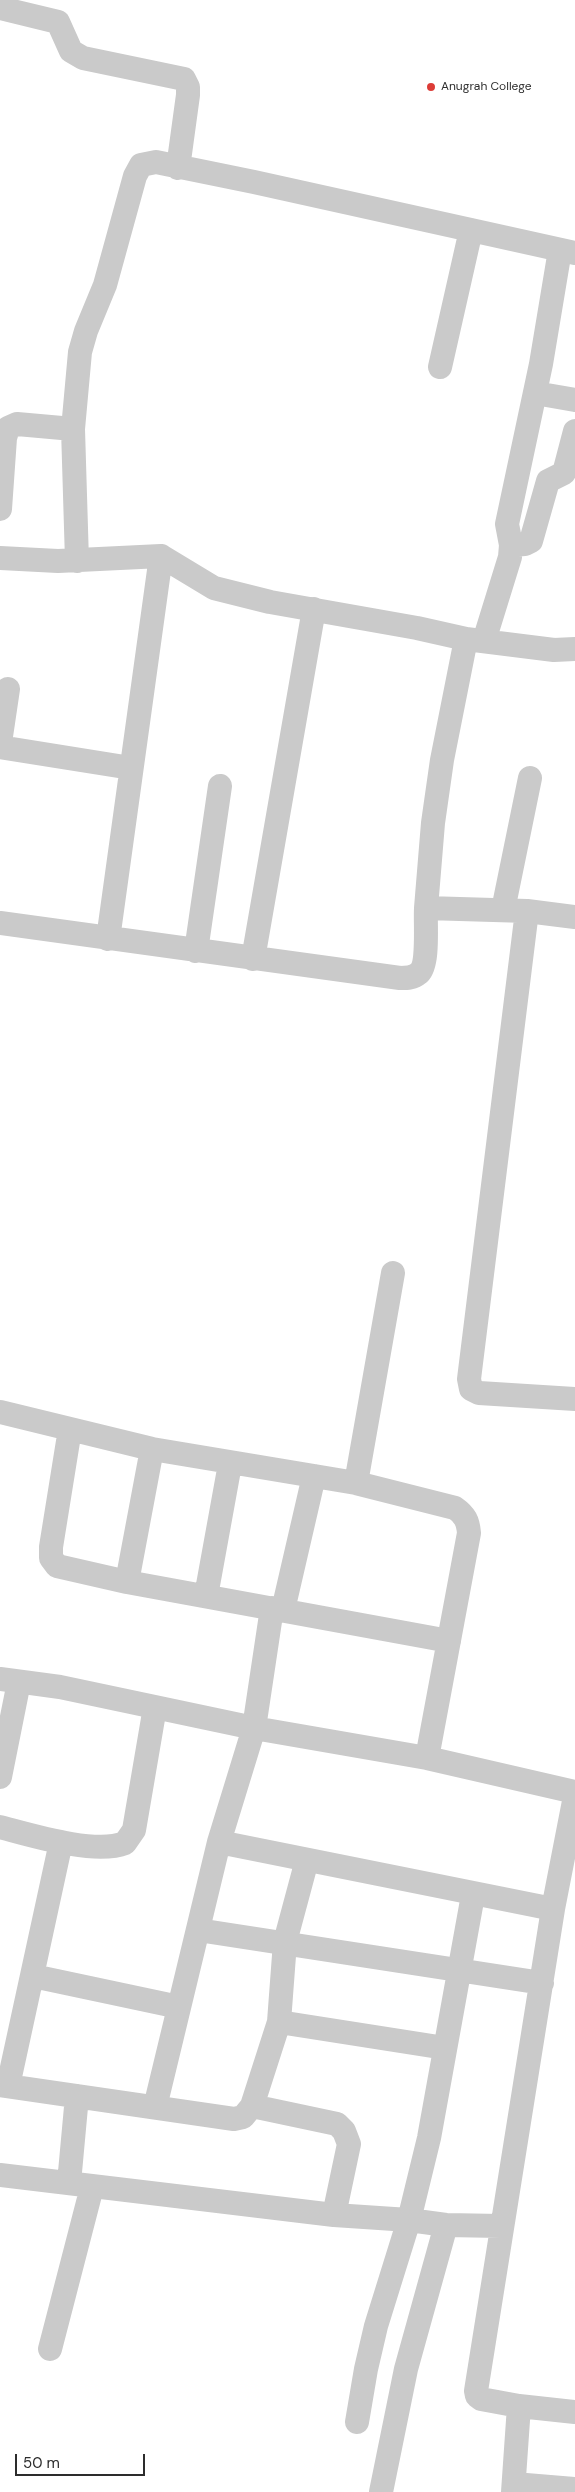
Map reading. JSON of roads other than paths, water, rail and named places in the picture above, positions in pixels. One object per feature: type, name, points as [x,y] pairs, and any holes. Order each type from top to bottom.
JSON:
[{"type":"street","points":[[0,8],[48,18],[58,22],[71,51],[83,58],[184,79],[188,87],[188,95],[178,168]]},
{"type":"street","points":[[0,924],[400,978],[412,977],[420,972],[424,962],[433,823],[442,760],[475,640],[507,570],[511,545],[507,524],[568,251],[254,182],[150,162],[141,165],[105,285],[86,331],[80,352],[73,429],[77,560]]},
{"type":"street","points":[[440,366],[471,230]]},
{"type":"street","points":[[535,393],[575,400]]},
{"type":"street","points":[[0,509],[4,438],[8,428],[17,424],[73,429]]},
{"type":"street","points":[[511,545],[525,544],[531,541],[548,481],[562,475],[572,460],[575,431]]},
{"type":"street","points":[[108,939],[161,556]]},
{"type":"street","points":[[0,558],[77,560],[161,556],[214,588],[270,602],[475,640],[554,650],[575,650]]},
{"type":"street","points":[[253,958],[314,610]]},
{"type":"street","points":[[0,743],[8,689]]},
{"type":"street","points":[[0,747],[131,768]]},
{"type":"street","points":[[502,910],[530,778]]},
{"type":"street","points":[[196,951],[220,786]]},
{"type":"street","points":[[426,908],[526,911],[575,917]]},
{"type":"street","points":[[526,911],[469,1379],[471,1389],[479,1393],[575,1400]]},
{"type":"street","points":[[356,1483],[393,1273]]},
{"type":"street","points":[[0,1412],[152,1449],[230,1464],[356,1483],[455,1508],[464,1514],[468,1522],[469,1533],[427,1758]]},
{"type":"street","points":[[70,1429],[51,1547],[51,1558],[57,1566],[127,1582],[449,1640]]},
{"type":"street","points":[[127,1582],[152,1449]]},
{"type":"street","points":[[206,1596],[230,1464]]},
{"type":"street","points":[[155,2107],[219,1842],[254,1728],[278,1609],[314,1476]]},
{"type":"street","points":[[0,1776],[9,1680],[60,1687],[254,1728],[427,1758],[575,1792]]},
{"type":"street","points":[[0,1827],[61,1842],[109,1846],[125,1843],[134,1830],[155,1707]]},
{"type":"street","points":[[575,1796],[553,1910],[476,2391],[477,2396],[481,2400],[575,2412]]},
{"type":"street","points":[[61,1842],[33,1976],[4,2086],[234,2119],[243,2118],[252,2106],[279,2022],[285,1942],[307,1860]]},
{"type":"street","points":[[219,1842],[553,1910]]},
{"type":"street","points":[[357,2422],[376,2326],[410,2220],[429,2138],[473,1895]]},
{"type":"street","points":[[198,1930],[542,1983]]},
{"type":"street","points":[[33,1976],[179,2007]]},
{"type":"street","points":[[279,2022],[445,2048]]},
{"type":"street","points":[[50,2348],[81,2185],[77,2096]]},
{"type":"street","points":[[252,2106],[337,2124],[344,2131],[349,2144],[334,2215]]},
{"type":"street","points":[[0,2175],[334,2215],[410,2220],[446,2225],[501,2226]]},
{"type":"street","points":[[381,2492],[406,2369],[446,2225]]},
{"type":"street","points":[[519,2406],[513,2488],[575,2489]]},
{"type":"place","name":"Anugrah College","points":[[431,87]]}]
